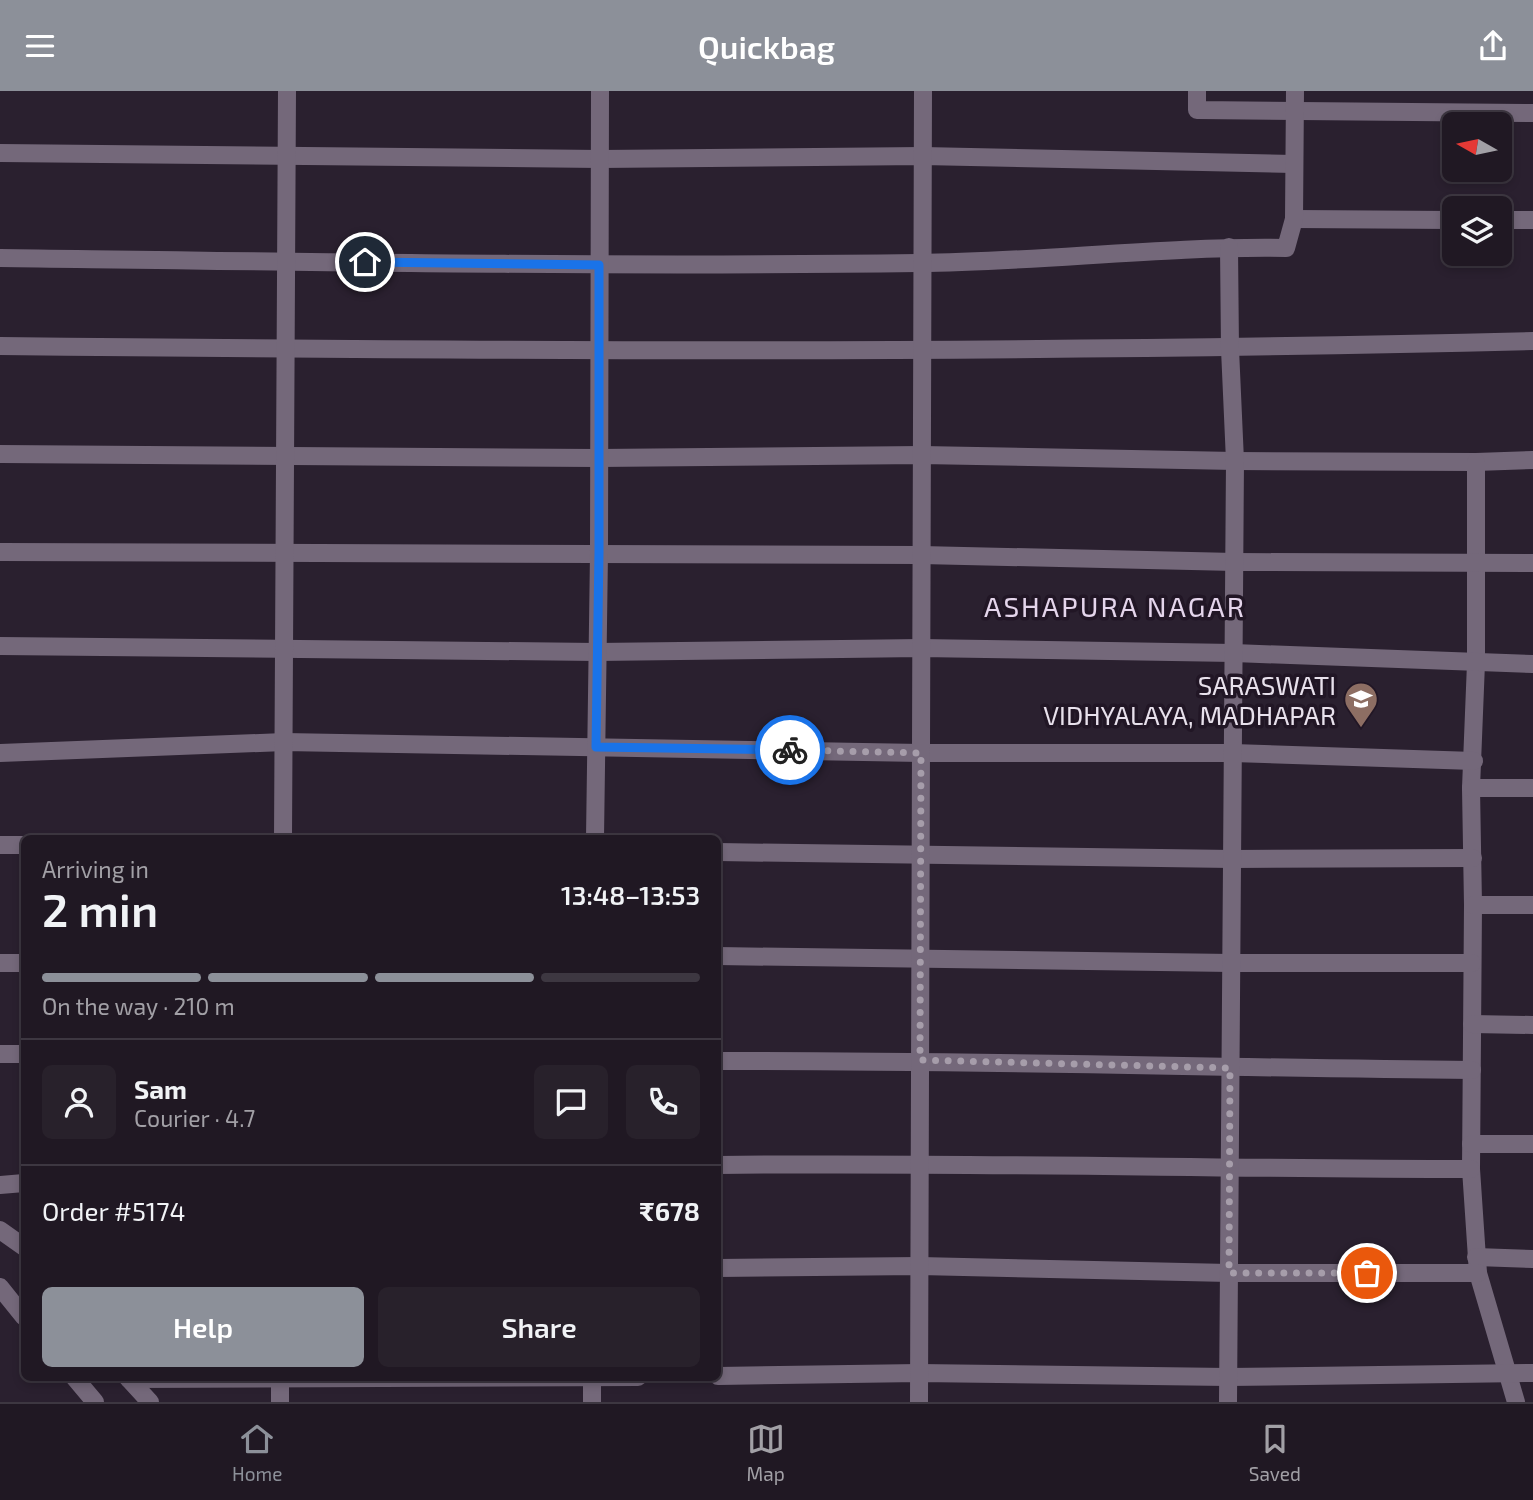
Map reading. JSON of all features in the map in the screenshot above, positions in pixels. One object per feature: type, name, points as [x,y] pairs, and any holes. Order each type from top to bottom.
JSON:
[{"type":"street","points":[[283,835],[287,91]]},
{"type":"street","points":[[595,835],[600,91]]},
{"type":"street","points":[[919,1402],[923,91]]},
{"type":"street","points":[[1197,91],[1197,110],[1533,113]]},
{"type":"street","points":[[0,258],[599,265],[923,263],[1229,247],[1286,248],[1294,219],[1295,91]]},
{"type":"street","points":[[0,153],[600,159],[923,156],[1294,164]]},
{"type":"street","points":[[1294,219],[1442,220]]},
{"type":"street","points":[[1512,220],[1533,221]]},
{"type":"street","points":[[1228,1402],[1235,562],[1229,247]]},
{"type":"street","points":[[0,346],[598,352],[922,351],[1230,349],[1533,341]]},
{"type":"street","points":[[0,454],[598,458],[922,455],[1235,461],[1533,460]]},
{"type":"street","points":[[1476,462],[1476,663],[1471,788],[1474,905],[1471,1169],[1477,1265],[1516,1402]]},
{"type":"street","points":[[0,552],[284,555],[599,552],[1235,562],[1533,563]]},
{"type":"street","points":[[0,646],[597,652],[921,648],[1234,653],[1533,664]]},
{"type":"street","points":[[0,753],[284,742],[921,753],[1233,753],[1474,761]]},
{"type":"street","points":[[1471,788],[1533,788]]},
{"type":"street","points":[[0,845],[21,845]]},
{"type":"street","points":[[721,852],[1232,859],[1473,858]]},
{"type":"street","points":[[1474,905],[1533,905]]},
{"type":"street","points":[[721,955],[1231,963],[1472,963]]},
{"type":"street","points":[[0,963],[21,963]]},
{"type":"street","points":[[1472,1024],[1533,1025]]},
{"type":"street","points":[[0,1054],[21,1054]]},
{"type":"street","points":[[721,1061],[920,1060],[1230,1068],[1472,1070]]},
{"type":"street","points":[[1471,1144],[1533,1144]]},
{"type":"street","points":[[721,1165],[920,1163],[1230,1169],[1471,1169]]},
{"type":"street","points":[[0,1185],[21,1183]]},
{"type":"street","points":[[0,1230],[21,1245]]},
{"type":"street","points":[[721,1268],[920,1266],[1229,1273],[1477,1265],[1533,1259]]},
{"type":"street","points":[[0,1287],[21,1313]]},
{"type":"street","points":[[721,1376],[919,1373],[1228,1377],[1533,1373]]},
{"type":"street","points":[[77,1381],[95,1402]]},
{"type":"street","points":[[131,1381],[150,1402]]},
{"type":"street","points":[[280,1381],[280,1402]]},
{"type":"street","points":[[592,1381],[592,1402]]},
{"type":"way so far","points":[[790,750],[921,753],[920,1060],[1230,1068],[1229,1273],[1367,1273]]},
{"type":"place","name":"SARASWATI VIDHYALAYA, MADHAPAR","points":[[1361,729]]},
{"type":"district","name":"ASHAPURA NAGAR","points":[[1115,606]]},
{"type":"route","points":[[365,262],[599,265],[596,747],[790,750]]}]
